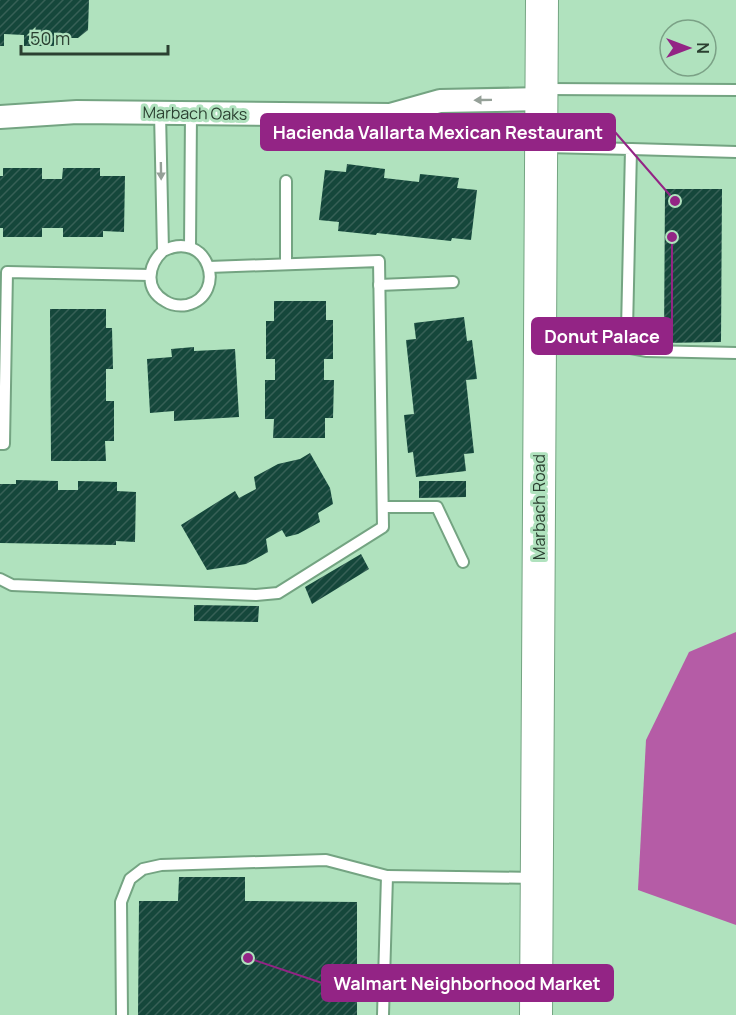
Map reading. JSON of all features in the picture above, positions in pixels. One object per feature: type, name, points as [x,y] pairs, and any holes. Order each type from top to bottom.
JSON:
[{"type":"main road","name":"Marbach Road","points":[[536,1015],[542,0]]},
{"type":"street","name":"Marbach Oaks","points":[[0,117],[77,112],[390,115],[440,101],[542,94]]},
{"type":"street","name":"Marbach Oaks","points":[[390,115],[440,131],[541,139]]},
{"type":"lane","points":[[542,94],[736,90]]},
{"type":"lane","points":[[160,113],[163,250]]},
{"type":"lane","points":[[190,247],[191,113]]},
{"type":"lane","points":[[541,139],[630,149],[736,152]]},
{"type":"lane","points":[[630,149],[627,330],[630,348]]},
{"type":"lane","points":[[286,181],[286,264]]},
{"type":"lane","points":[[180,245],[190,247],[205,258],[209,267],[208,287],[194,302],[174,305],[157,295],[152,285],[151,266],[163,250],[180,245]]},
{"type":"lane","points":[[0,579],[12,585],[256,595],[278,592],[383,526],[379,261],[209,267]]},
{"type":"lane","points":[[0,444],[4,444],[4,272],[150,275]]},
{"type":"lane","points":[[379,285],[453,282]]},
{"type":"lane","points":[[540,347],[736,353]]},
{"type":"lane","points":[[383,507],[437,507],[463,562]]},
{"type":"lane","points":[[122,1015],[121,902],[130,879],[143,869],[161,865],[326,860],[387,876],[537,879]]},
{"type":"lane","points":[[383,1015],[387,876]]},
{"type":"shaded area","points":[[736,632],[736,925],[638,890],[646,740],[689,652]]},
{"type":"building","points":[[0,0],[89,0],[88,30],[78,38],[68,38],[59,46],[24,46],[24,35],[4,34],[4,46],[0,46]]},
{"type":"building","points":[[347,164],[385,169],[384,178],[419,182],[420,174],[459,178],[457,188],[477,190],[471,240],[452,238],[451,241],[338,231],[339,222],[319,220],[325,170],[346,172]]},
{"type":"building","points":[[3,168],[42,168],[42,179],[62,179],[63,168],[100,168],[100,176],[125,176],[124,232],[103,231],[103,237],[63,237],[63,228],[42,228],[42,237],[3,237],[3,228],[0,228],[0,176],[3,176]]},
{"type":"building","points":[[665,189],[722,189],[721,342],[664,343]]},
{"type":"building","points":[[274,301],[326,301],[326,320],[333,320],[333,359],[324,359],[324,380],[334,380],[333,418],[325,418],[325,438],[273,438],[274,419],[265,419],[265,380],[275,380],[275,359],[266,359],[266,321],[274,321]]},
{"type":"building","points":[[50,309],[106,309],[106,328],[112,328],[113,369],[106,369],[106,401],[114,401],[114,441],[105,441],[106,461],[51,461]]},
{"type":"building","points":[[464,317],[467,341],[472,340],[477,379],[466,380],[474,453],[464,454],[466,471],[416,477],[413,452],[408,453],[404,415],[414,414],[406,340],[416,339],[414,323]]},
{"type":"building","points":[[194,347],[194,351],[235,349],[239,417],[174,421],[174,411],[150,413],[147,359],[172,357],[171,349]]},
{"type":"building","points":[[310,453],[330,488],[333,504],[318,513],[320,522],[298,534],[286,537],[282,530],[266,539],[268,552],[246,564],[207,570],[181,525],[235,491],[239,498],[256,489],[254,477],[278,464],[300,459]]},
{"type":"building","points":[[16,480],[58,481],[58,490],[78,490],[78,481],[117,482],[117,491],[136,492],[135,542],[116,541],[116,545],[0,543],[0,484],[16,484]]},
{"type":"building","points":[[419,481],[466,481],[466,497],[419,498]]},
{"type":"building","points":[[361,554],[369,569],[312,604],[305,587]]},
{"type":"building","points":[[194,605],[259,606],[258,622],[194,621]]},
{"type":"building","points":[[179,877],[245,877],[245,901],[357,902],[357,1015],[138,1015],[139,901],[178,901]]},
{"type":"place","name":"Hacienda Vallarta Mexican Restaurant","points":[[675,201]]},
{"type":"place","name":"Donut Palace","points":[[672,237]]},
{"type":"place","name":"Walmart Neighborhood Market","points":[[248,958]]}]
